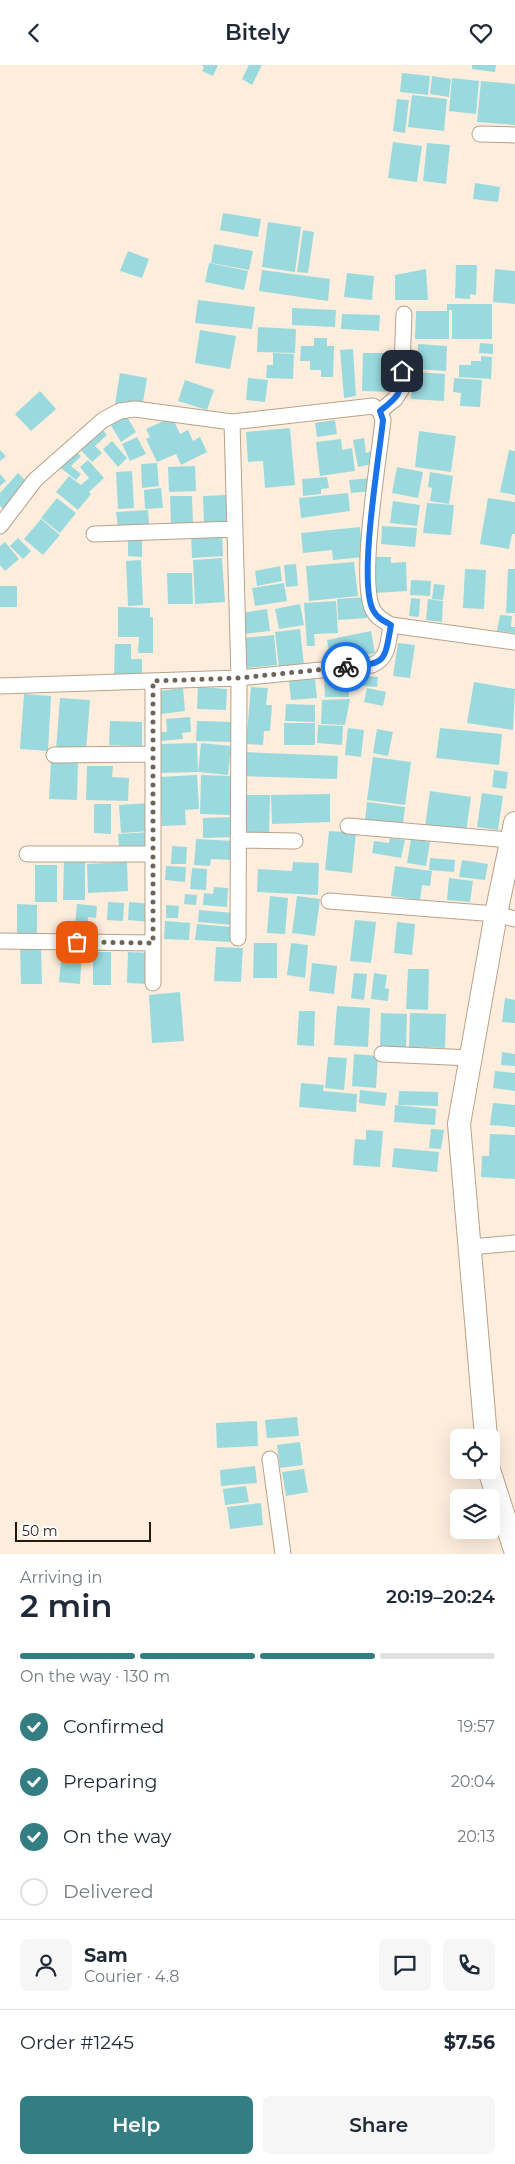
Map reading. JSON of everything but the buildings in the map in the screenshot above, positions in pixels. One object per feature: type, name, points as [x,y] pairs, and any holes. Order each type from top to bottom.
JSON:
[{"type":"main road","points":[[485,1429],[460,1124],[471,1058],[506,917],[512,832]]},
{"type":"main road","points":[[492,1479],[515,1550]]},
{"type":"street","points":[[480,134],[515,135]]},
{"type":"street","points":[[380,411],[395,399],[401,390],[404,315]]},
{"type":"street","points":[[0,526],[35,480],[111,415],[134,409],[232,422],[373,406],[380,411],[383,420],[370,535],[367,581],[373,610],[381,619],[391,625],[515,642]]},
{"type":"street","points":[[232,422],[239,678],[238,938]]},
{"type":"street","points":[[94,534],[235,529]]},
{"type":"street","points":[[0,687],[239,678],[372,665],[386,655],[391,625]]},
{"type":"street","points":[[153,681],[153,983]]},
{"type":"street","points":[[54,755],[153,755]]},
{"type":"street","points":[[348,827],[512,832]]},
{"type":"street","points":[[238,840],[295,841]]},
{"type":"street","points":[[28,854],[153,854]]},
{"type":"street","points":[[329,901],[506,917]]},
{"type":"street","points":[[0,941],[153,943]]},
{"type":"street","points":[[382,1054],[471,1058]]},
{"type":"street","points":[[470,1247],[515,1243]]},
{"type":"street","points":[[270,1459],[283,1554]]},
{"type":"way so far","points":[[77,942],[153,943],[153,681],[239,678],[346,667]]},
{"type":"route","points":[[346,667],[372,665],[386,655],[391,625],[381,619],[373,610],[367,581],[370,535],[383,420],[380,411],[395,399],[401,390],[402,371]]}]
